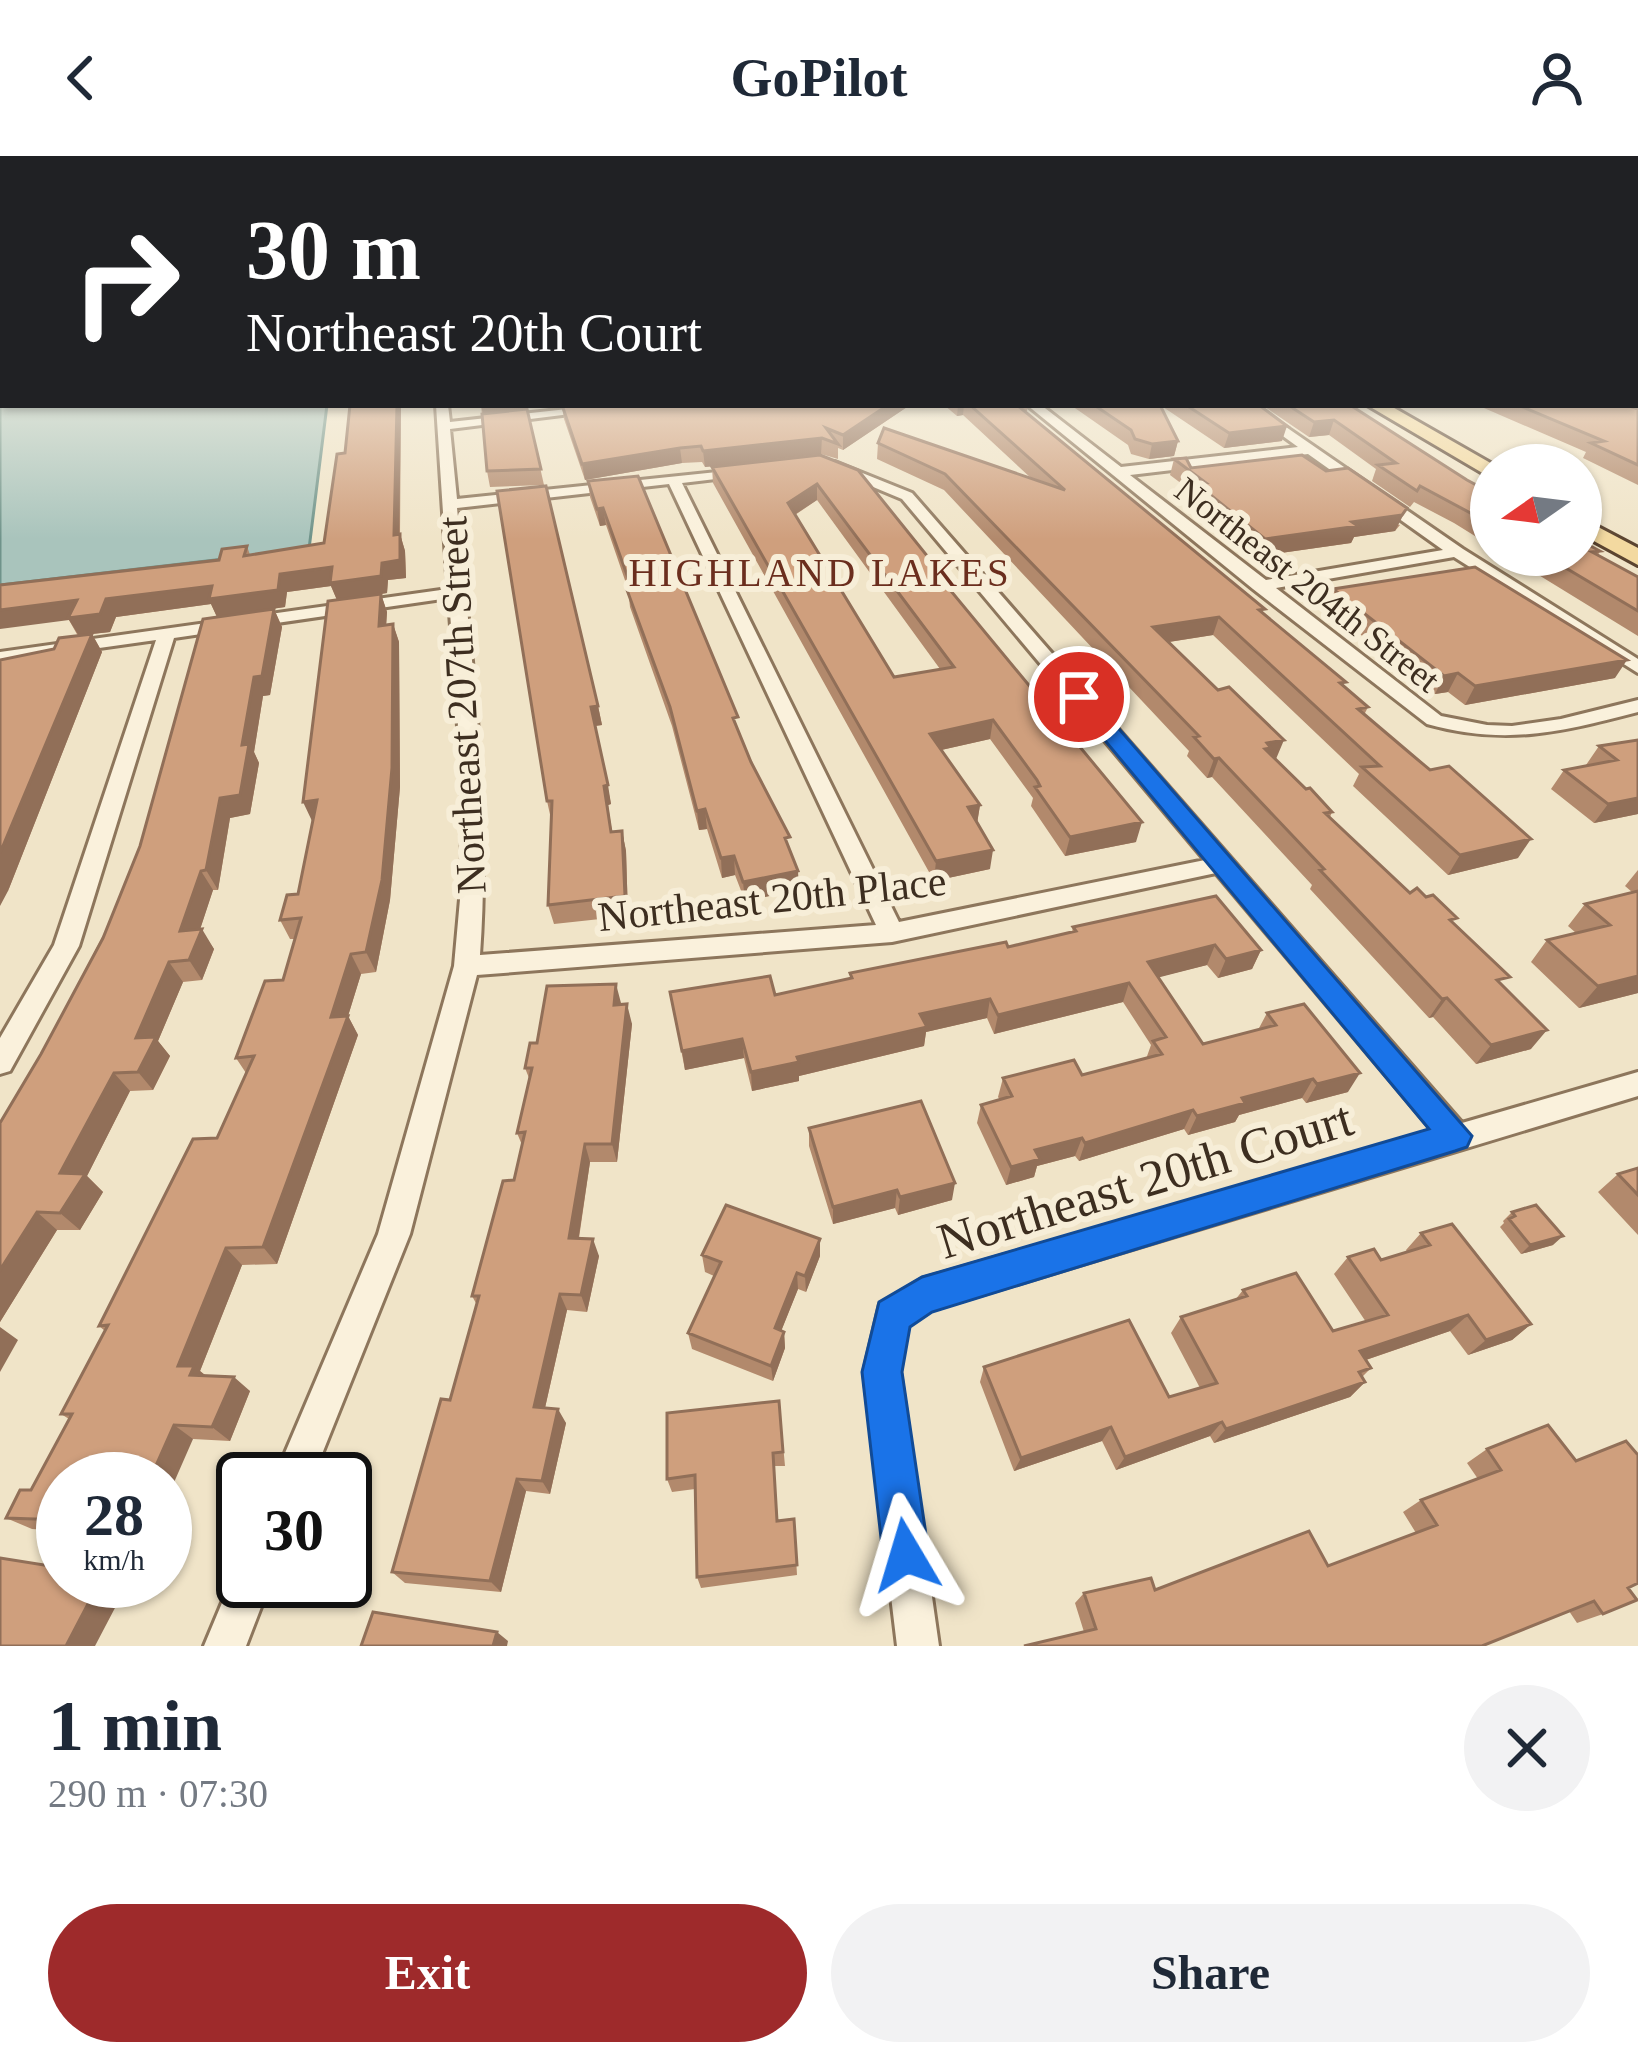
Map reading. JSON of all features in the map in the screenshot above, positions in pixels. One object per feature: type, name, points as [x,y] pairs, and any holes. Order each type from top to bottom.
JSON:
[{"type":"main road","points":[[1381,408],[1470,460]]},
{"type":"main road","points":[[1414,408],[1479,444]]},
{"type":"main road","points":[[1602,513],[1638,533]]},
{"type":"main road","points":[[1602,537],[1638,558]]},
{"type":"street","points":[[444,415],[579,408]]},
{"type":"street","name":"Northeast 204th Street","points":[[1037,408],[1434,720],[1474,734],[1524,734],[1638,706]]},
{"type":"street","points":[[1250,408],[1457,552],[1638,668]]},
{"type":"street","name":"Northeast 207th Street","points":[[304,1452],[394,1234],[467,966],[474,877],[444,415]]},
{"type":"street","points":[[1117,472],[1309,450]]},
{"type":"street","points":[[822,462],[907,496],[1455,1136]]},
{"type":"street","points":[[451,504],[759,470]]},
{"type":"street","points":[[674,480],[892,933]]},
{"type":"street","points":[[1258,586],[1457,552]]},
{"type":"street","points":[[0,657],[459,592]]},
{"type":"street","points":[[0,1063],[66,946],[167,633]]},
{"type":"street","name":"Northeast 20th Place","points":[[467,966],[892,933],[1223,864]]},
{"type":"street","name":"Northeast 20th Court","points":[[918,1646],[882,1372],[892,1316],[922,1296],[1638,1084]]},
{"type":"street","points":[[224,1646],[240,1608]]},
{"type":"water","points":[[0,408],[327,408],[309,549],[0,585]]},
{"type":"building","points":[[350,408],[397,408],[394,535],[400,534],[400,560],[382,563],[381,576],[330,583],[332,567],[280,574],[278,590],[209,599],[212,586],[106,599],[100,614],[68,618],[77,600],[0,610],[0,585],[219,560],[222,549],[247,546],[244,556],[324,543],[337,454],[345,453]]},
{"type":"building","points":[[563,408],[884,408],[843,435],[826,428],[838,444],[822,438],[703,451],[701,446],[582,464]]},
{"type":"building","points":[[973,408],[1021,408],[1265,609],[1259,610],[1346,682],[1340,683],[1368,707],[1358,709],[1411,754],[1430,770],[1449,766],[1531,839],[1460,855],[1362,767],[1380,766],[1219,617],[1153,627],[1218,690],[1229,687],[1284,740],[1267,743],[1271,748],[1265,749],[1310,788],[1332,812],[1325,813],[1410,893],[1417,888],[1426,897],[1433,895],[1457,918],[1450,920],[1510,977],[1497,980],[1547,1030],[1491,1045],[1447,998],[1442,999],[1219,758],[1214,759],[1194,737],[1199,736],[945,474],[878,443],[884,428],[1065,490]]},
{"type":"building","points":[[1098,408],[1162,408],[1178,441],[1152,444],[1135,439],[1131,430]]},
{"type":"building","points":[[1191,408],[1263,408],[1287,426],[1229,433]]},
{"type":"building","points":[[1293,408],[1355,408],[1470,482],[1470,513],[1420,486],[1417,491],[1378,465],[1396,463],[1334,420],[1314,422]]},
{"type":"building","points":[[1525,408],[1638,409],[1638,465],[1602,444],[1591,443],[1604,441]]},
{"type":"building","points":[[527,409],[541,469],[487,471],[482,414]]},
{"type":"building","points":[[820,455],[858,470],[945,578],[941,579],[1142,822],[1070,837],[1035,787],[1040,786],[1037,780],[993,720],[930,734],[980,805],[968,807],[993,850],[936,861],[712,467]],"holes":[[[817,484],[954,667],[894,677],[788,503]]]},
{"type":"building","points":[[1302,455],[1326,471],[1348,468],[1407,508],[1402,515],[1352,522],[1358,526],[1265,539],[1174,459],[1186,458],[1191,468]]},
{"type":"building","points":[[638,476],[738,717],[733,718],[751,762],[790,837],[785,838],[798,871],[743,882],[734,856],[721,858],[705,809],[697,811],[670,707],[627,590],[632,589],[603,508],[597,509],[588,481]]},
{"type":"building","points":[[546,486],[598,706],[591,707],[608,785],[604,786],[611,832],[622,831],[625,896],[548,905],[552,801],[547,801],[497,491]]},
{"type":"building","points":[[1602,557],[1638,577],[1638,611],[1579,576],[1602,576]]},
{"type":"building","points":[[1470,568],[1470,576],[1490,576],[1627,660],[1475,686],[1458,673],[1444,676],[1333,589]]},
{"type":"building","points":[[381,594],[379,626],[393,624],[392,768],[382,880],[366,952],[351,954],[331,1017],[348,1016],[263,1247],[226,1248],[178,1366],[194,1366],[190,1375],[234,1377],[212,1427],[174,1425],[162,1452],[52,1452],[72,1414],[61,1414],[108,1325],[99,1326],[193,1139],[217,1138],[254,1056],[236,1058],[265,981],[283,980],[301,918],[280,920],[287,895],[298,894],[317,800],[303,802],[328,601]]},
{"type":"building","points":[[274,609],[262,676],[254,677],[242,745],[249,744],[240,795],[220,798],[206,870],[201,871],[180,931],[202,929],[189,960],[169,962],[136,1038],[156,1037],[138,1072],[114,1073],[60,1173],[85,1174],[60,1213],[37,1212],[0,1270],[0,1123],[103,938],[140,846],[203,619]]},
{"type":"building","points":[[92,634],[0,853],[0,660],[54,649],[59,638]]},
{"type":"building","points":[[1638,740],[1638,798],[1608,804],[1564,770],[1617,760],[1599,746]]},
{"type":"building","points":[[1638,891],[1638,976],[1598,986],[1547,940],[1610,925],[1585,904]]},
{"type":"building","points":[[1216,896],[1261,950],[1226,959],[1215,945],[1148,962],[1203,1044],[1276,1025],[1267,1013],[1304,1004],[1360,1073],[1317,1084],[1313,1079],[1197,1116],[1193,1110],[1085,1143],[1082,1138],[1035,1150],[1040,1159],[1011,1167],[981,1105],[1012,1096],[1003,1078],[1074,1060],[1082,1075],[1162,1054],[1153,1041],[1166,1037],[1129,983],[998,1015],[990,999],[920,1014],[927,1027],[751,1072],[742,1039],[682,1051],[670,992],[770,976],[775,995],[852,978],[850,973],[1006,942],[1008,947],[1076,931],[1073,927]]},
{"type":"building","points":[[616,984],[614,1005],[627,1004],[612,1144],[585,1144],[569,1238],[593,1239],[581,1295],[560,1294],[534,1407],[558,1409],[542,1481],[517,1479],[490,1581],[392,1572],[441,1399],[450,1400],[479,1296],[472,1296],[503,1181],[514,1180],[525,1132],[517,1133],[532,1068],[525,1068],[530,1043],[537,1043],[547,986]]},
{"type":"building","points":[[921,1101],[955,1183],[900,1197],[897,1190],[833,1207],[809,1128]]},
{"type":"building","points":[[1638,1168],[1638,1195],[1618,1174]]},
{"type":"building","points":[[726,1205],[820,1239],[805,1276],[797,1273],[775,1328],[784,1332],[771,1366],[688,1333],[721,1262],[702,1255]]},
{"type":"building","points":[[1536,1205],[1563,1236],[1530,1245],[1509,1219],[1515,1216],[1512,1212]]},
{"type":"building","points":[[1452,1224],[1531,1324],[1486,1340],[1468,1315],[1360,1351],[1371,1368],[1359,1372],[1365,1382],[1226,1429],[1222,1422],[1125,1457],[1111,1427],[1021,1458],[984,1367],[1129,1320],[1169,1397],[1217,1383],[1181,1317],[1247,1296],[1243,1290],[1296,1273],[1333,1331],[1388,1315],[1348,1257],[1374,1249],[1381,1260],[1430,1245],[1421,1233]]},
{"type":"building","points":[[779,1401],[783,1452],[773,1453],[777,1521],[794,1519],[797,1565],[697,1577],[695,1475],[667,1479],[667,1413]]},
{"type":"building","points":[[1548,1425],[1576,1461],[1626,1441],[1638,1455],[1638,1583],[1628,1588],[1637,1600],[1603,1614],[1594,1601],[1482,1646],[1024,1646],[1096,1629],[1084,1593],[1151,1578],[1155,1590],[1309,1531],[1328,1566],[1437,1525],[1421,1500],[1501,1470],[1487,1449]]},
{"type":"building","points":[[36,1481],[36,1519],[6,1518],[20,1490],[31,1490]]},
{"type":"building","points":[[0,1558],[36,1564],[36,1608],[86,1608],[66,1646],[0,1646]]},
{"type":"building","points":[[373,1612],[497,1632],[493,1646],[361,1646]]},
{"type":"district","name":"HIGHLAND LAKES","points":[[820,572]]},
{"type":"route","points":[[906,1555],[882,1372],[892,1316],[922,1296],[1455,1136],[1079,697]]}]
